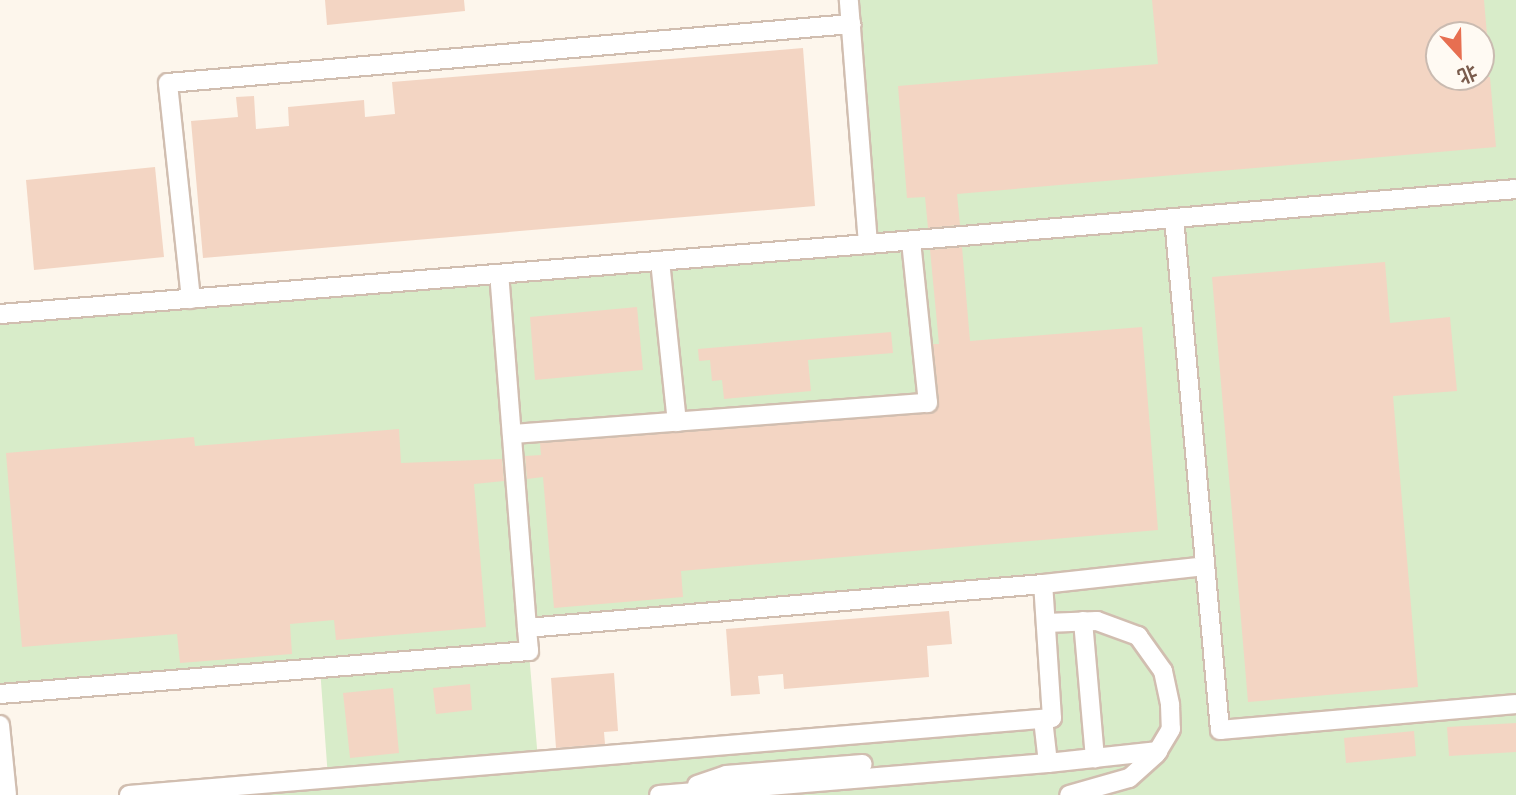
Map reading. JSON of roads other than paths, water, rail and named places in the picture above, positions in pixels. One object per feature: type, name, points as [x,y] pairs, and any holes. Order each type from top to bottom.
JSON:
[{"type":"lane","points":[[849,0],[868,244]]},
{"type":"lane","points":[[191,299],[168,83],[851,24]]},
{"type":"lane","points":[[0,314],[911,241],[1516,189]]},
{"type":"lane","points":[[1174,218],[1220,730],[1516,704]]},
{"type":"lane","points":[[512,434],[928,403],[911,241]]},
{"type":"lane","points":[[660,261],[677,422]]},
{"type":"lane","points":[[0,694],[529,651],[499,274]]},
{"type":"lane","points":[[527,628],[1043,584],[1205,566]]},
{"type":"lane","points":[[129,795],[1052,718],[1043,584]]},
{"type":"lane","points":[[1046,623],[1083,621],[1138,636],[1163,671],[1171,729],[1158,751],[1129,778],[1069,795]]},
{"type":"lane","points":[[1083,621],[1095,758]]},
{"type":"lane","points":[[1043,719],[1048,763]]},
{"type":"lane","points":[[0,724],[7,795]]},
{"type":"lane","points":[[862,734],[864,771]]},
{"type":"lane","points":[[665,794],[864,771],[1048,763],[1158,751]]}]
